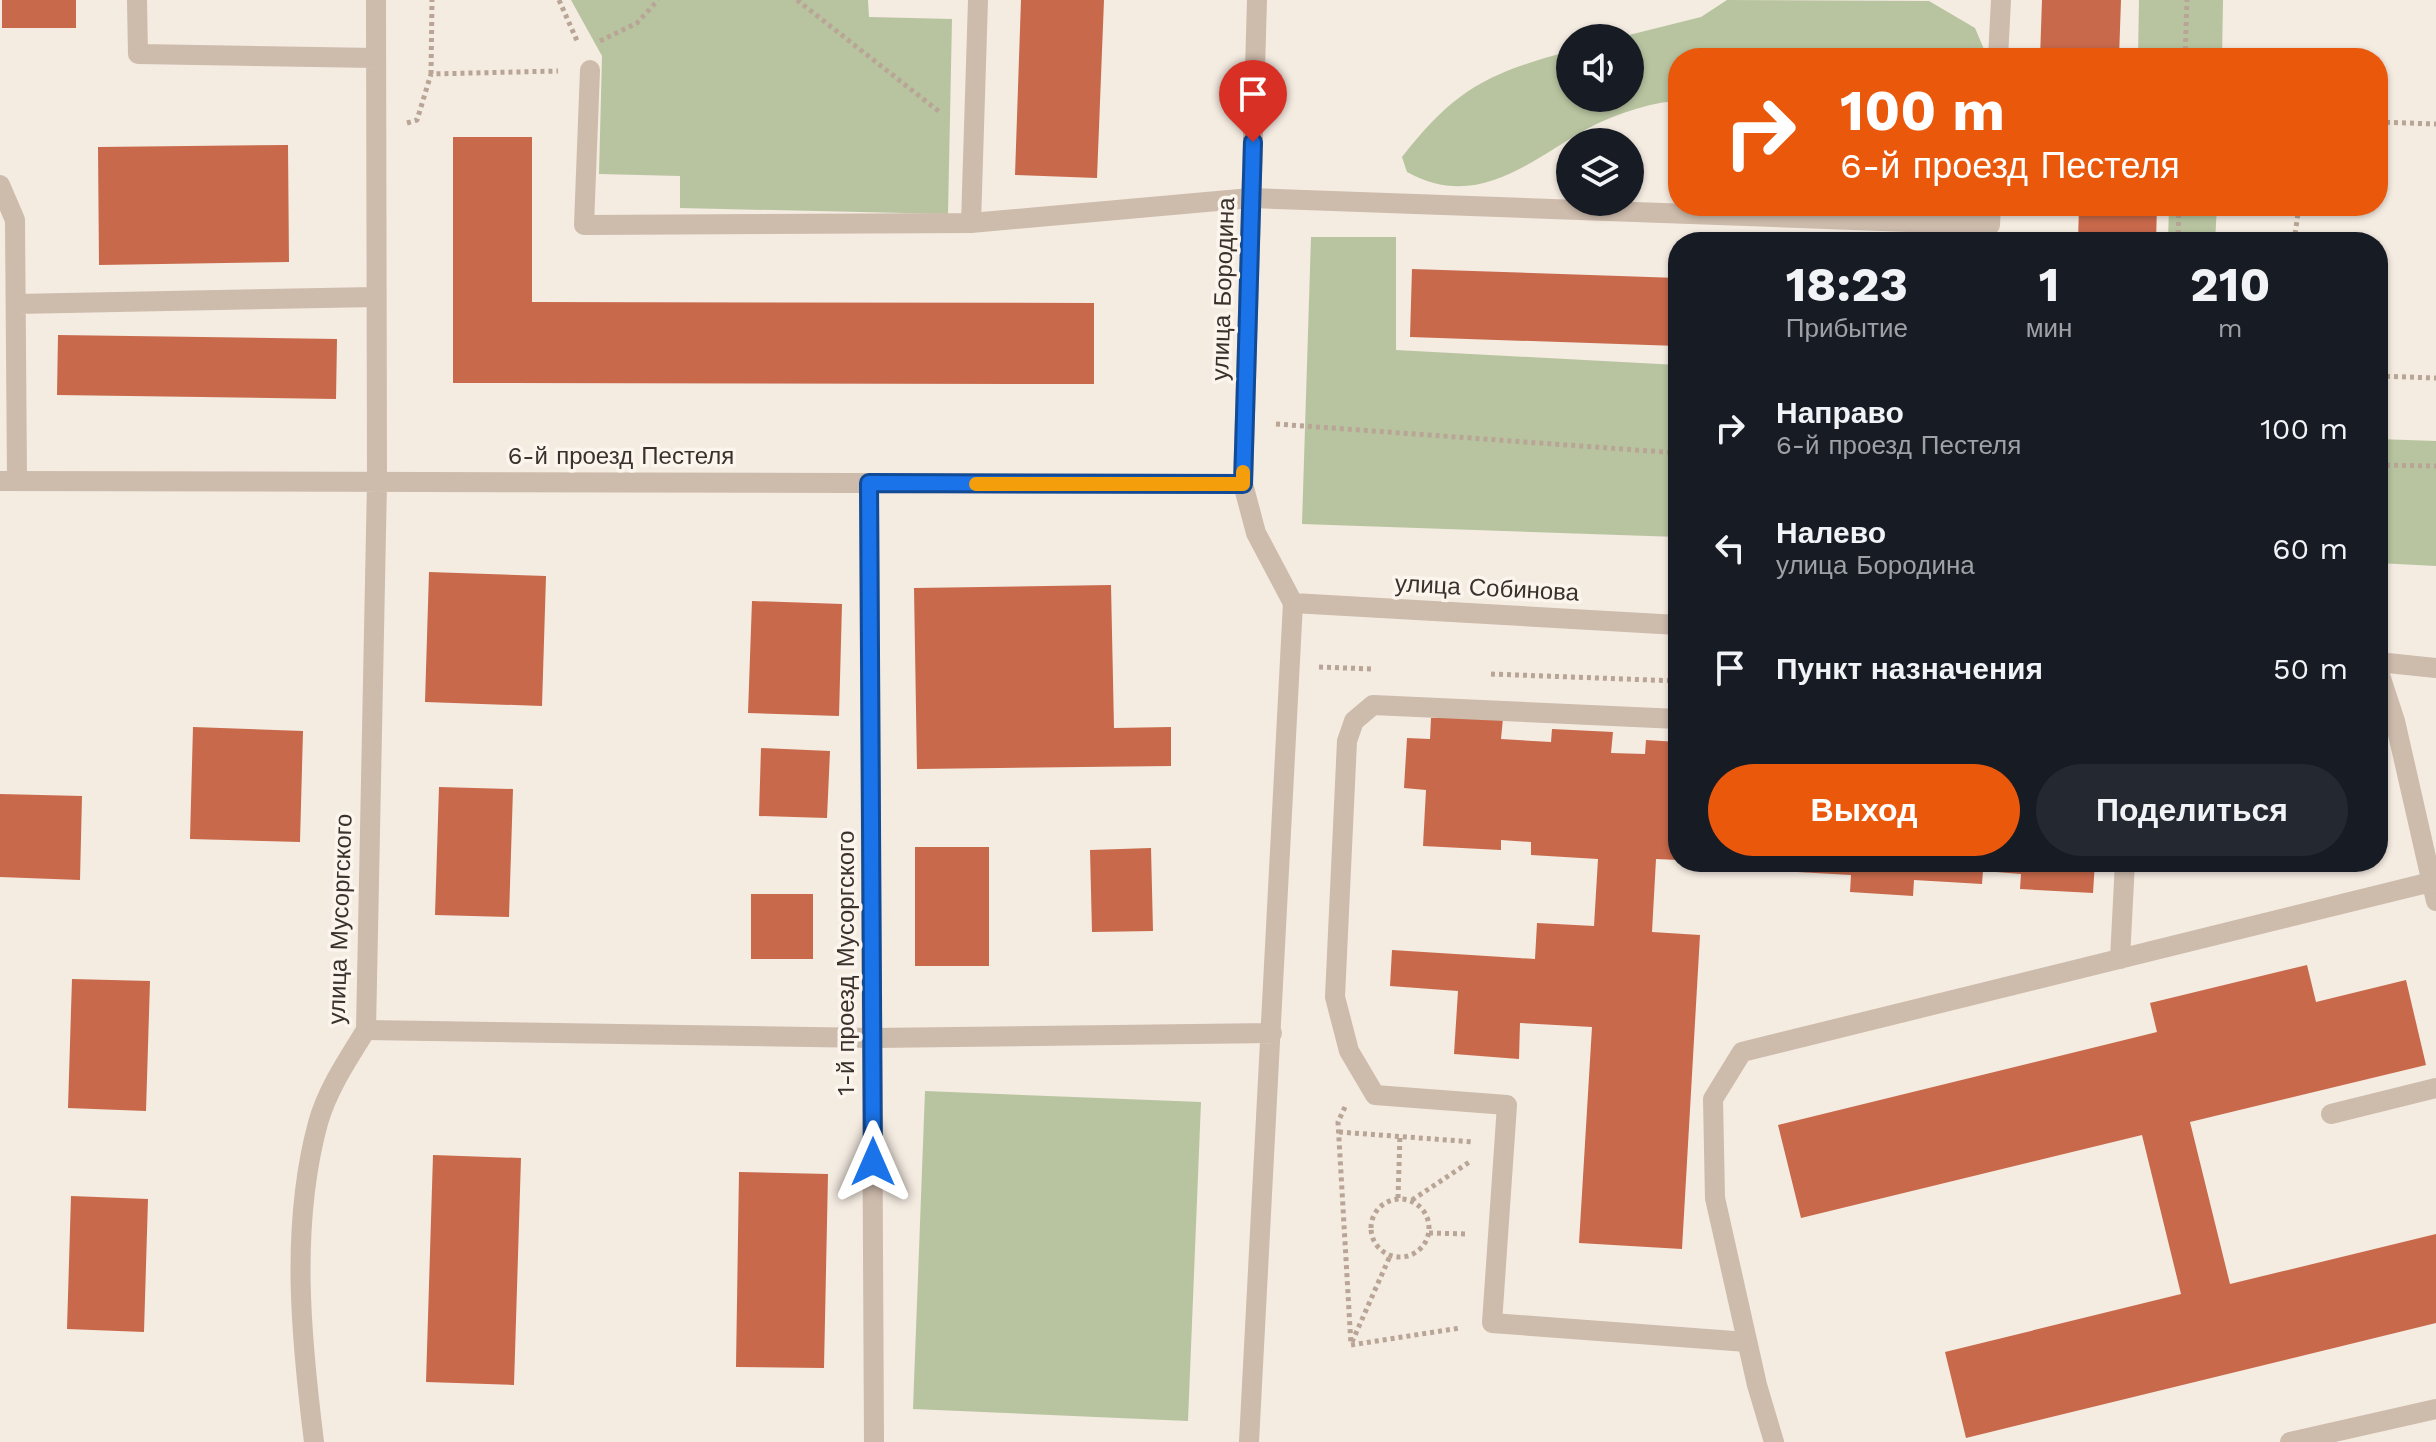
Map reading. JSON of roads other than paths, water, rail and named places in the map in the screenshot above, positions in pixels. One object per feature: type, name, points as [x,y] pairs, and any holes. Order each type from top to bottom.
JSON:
[{"type":"street","points":[[137,0],[138,54],[376,58]]},
{"type":"street","name":"улица Мусоргского","points":[[314,1442],[302,1350],[304,1200],[318,1122],[342,1068],[366,1030],[377,482],[376,0]]},
{"type":"street","points":[[971,223],[978,0]]},
{"type":"street","name":"улица Бородина","points":[[1257,0],[1243,484],[1256,533],[1293,603]]},
{"type":"street","points":[[1999,48],[2001,0]]},
{"type":"street","points":[[590,70],[584,225],[971,223],[1251,198],[1668,213]]},
{"type":"street","points":[[0,185],[15,220],[16,304],[8,481]]},
{"type":"street","points":[[1744,216],[1990,225],[1990,216]]},
{"type":"street","points":[[16,304],[375,297]]},
{"type":"street","name":"6-й проезд Пестеля","points":[[8,481],[1243,484]]},
{"type":"street","name":"1-й проезд Мусоргского","points":[[869,483],[874,1442]]},
{"type":"street","points":[[1249,1442],[1293,603]]},
{"type":"street","name":"улица Собинова","points":[[1293,603],[1668,624]]},
{"type":"street","points":[[2388,663],[2436,668]]},
{"type":"street","points":[[1774,1442],[1747,1342],[1715,1198],[1713,1099],[1742,1052],[2120,959],[2434,892],[2388,700]]},
{"type":"street","points":[[1668,719],[1373,705],[1354,721],[1347,741],[1335,997],[1349,1051],[1375,1095],[1507,1105],[1492,1323],[1747,1342]]},
{"type":"street","points":[[2120,959],[2124,872]]},
{"type":"street","points":[[366,1030],[873,1038],[1272,1033]]},
{"type":"street","points":[[2331,1114],[2436,1088]]},
{"type":"street","points":[[2290,1442],[2436,1409]]}]
